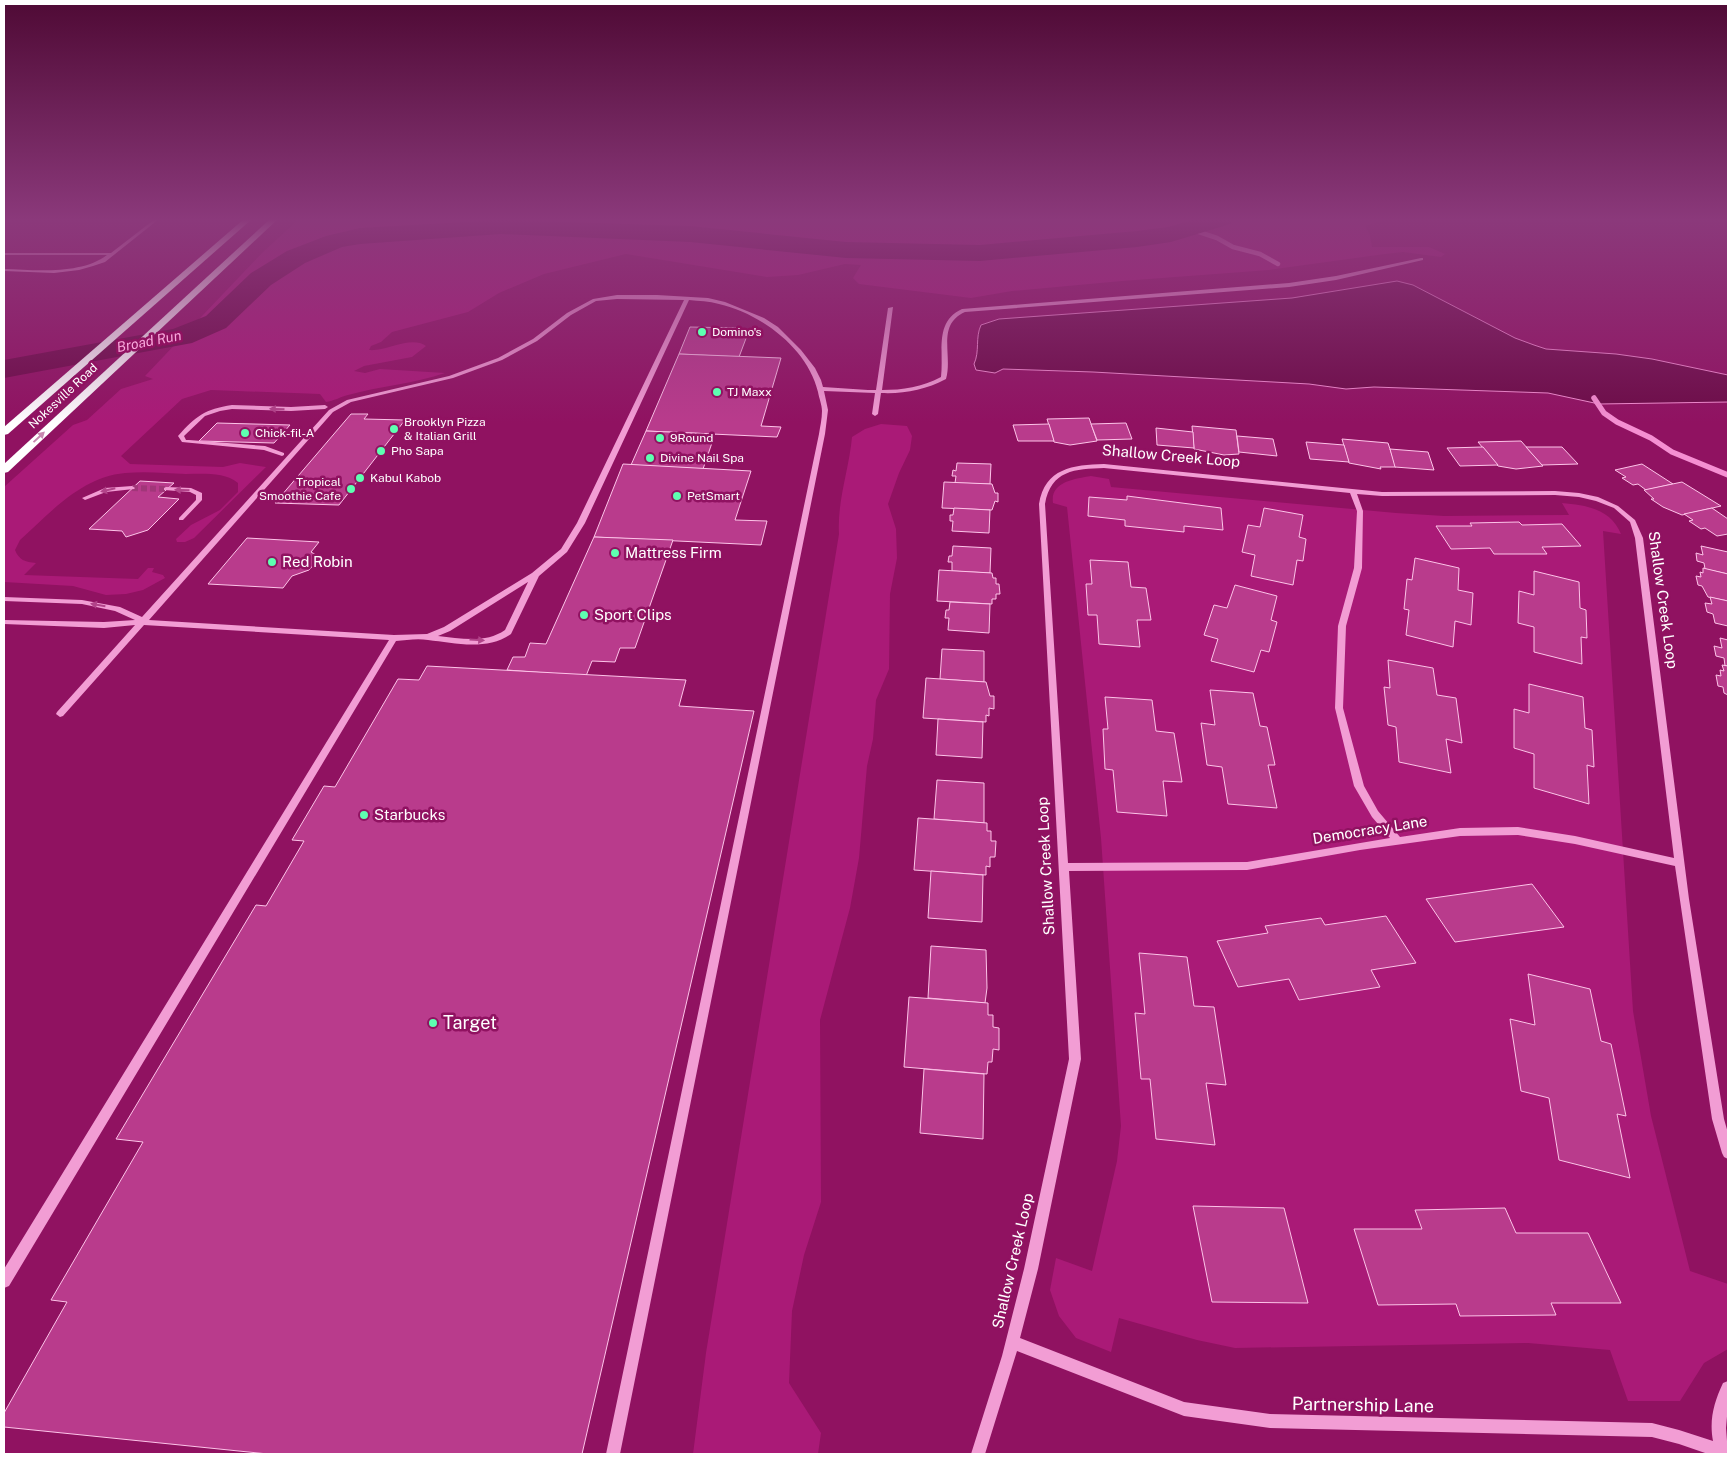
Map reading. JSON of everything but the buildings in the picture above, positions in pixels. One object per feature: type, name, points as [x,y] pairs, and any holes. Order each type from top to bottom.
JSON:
[{"type":"highway","name":"Nokesville Road","points":[[4,432],[170,287]]},
{"type":"highway","name":"Nokesville Road","points":[[4,470],[199,287]]},
{"type":"street","points":[[822,389],[910,390],[925,387],[944,378],[948,319],[953,313],[964,310],[1262,287]]},
{"type":"street","points":[[60,714],[336,407],[361,397],[434,381],[484,365],[535,340],[569,314],[595,300],[641,297],[723,303],[762,319],[776,328],[812,368],[822,389],[825,410],[822,434],[613,1454]]},
{"type":"street","points":[[428,637],[447,629],[535,575],[564,550],[576,533],[687,299]]},
{"type":"street","points":[[875,414],[891,308]]},
{"type":"street","name":"Shallow Creek Loop","points":[[978,1454],[1012,1342],[1031,1269],[1074,1059],[1042,491],[1053,478],[1068,470],[1086,466],[1104,466],[1382,494],[1555,492],[1598,499],[1616,507],[1634,521],[1639,538],[1680,863],[1718,1119],[1728,1153]]},
{"type":"street","points":[[85,498],[105,490],[132,488]]},
{"type":"street","points":[[1353,491],[1360,511],[1358,568],[1342,626],[1339,708],[1358,786],[1375,814],[1398,841]]},
{"type":"street","points":[[4,622],[104,625],[143,622],[394,638],[428,637],[491,641],[502,638],[508,632],[535,575]]},
{"type":"street","points":[[4,600],[82,602],[117,609],[143,622]]},
{"type":"street","points":[[4,1281],[394,638]]},
{"type":"street","name":"Democracy Lane","points":[[1063,867],[1247,866],[1460,832],[1518,831],[1575,840],[1680,863]]},
{"type":"street","name":"Partnership Lane","points":[[1012,1342],[1175,1406],[1226,1416],[1270,1421],[1652,1430],[1679,1436],[1723,1453]]},
{"type":"street","points":[[1723,1453],[1718,1438],[1718,1410],[1728,1388]]},
{"type":"lane","points":[[282,454],[265,448],[189,442],[184,441],[181,436],[202,415],[219,409],[232,407],[291,409],[325,406]]},
{"type":"lane","points":[[166,489],[191,490],[200,494],[199,500],[181,519]]},
{"type":"shaded area","points":[[230,287],[513,287],[499,293],[468,312],[392,332],[381,342],[371,346],[369,350],[413,342],[426,346],[412,357],[364,366],[354,371],[365,373],[380,369],[445,373],[421,380],[360,392],[326,402],[320,394],[211,390],[182,399],[121,456],[130,464],[223,467],[240,463],[266,467],[194,538],[185,542],[177,542],[176,539],[191,525],[220,510],[238,492],[238,483],[233,479],[220,475],[156,472],[125,473],[109,476],[94,481],[67,498],[20,540],[15,550],[23,560],[36,563],[24,575],[138,579],[148,568],[154,568],[152,572],[163,575],[165,578],[143,590],[126,594],[106,595],[73,586],[4,582],[4,487],[73,425],[87,420],[121,389],[153,379],[145,376]]},
{"type":"shaded area","points":[[883,287],[1056,287],[1012,291],[971,298]]},
{"type":"shaded area","points":[[1360,287],[1417,287],[1515,338],[1546,349],[1616,354],[1652,359],[1728,375],[1728,402],[1599,404],[1548,393],[1374,387],[1346,389],[1309,384],[1093,372],[1003,369],[995,373],[976,370],[974,364],[981,325],[999,319],[1292,298]]},
{"type":"shaded area","points":[[881,424],[907,426],[912,436],[910,450],[899,473],[888,504],[896,529],[897,558],[890,594],[889,669],[876,700],[873,739],[867,766],[859,858],[850,908],[820,1020],[821,1202],[804,1255],[792,1311],[789,1383],[821,1433],[818,1454],[693,1454],[706,1353],[839,534],[841,498],[852,437],[865,429]]},
{"type":"shaded area","points":[[1091,476],[1109,479],[1111,487],[1444,516],[1569,515],[1562,503],[1580,505],[1597,510],[1611,519],[1617,526],[1621,534],[1603,531],[1633,1011],[1651,1116],[1690,1271],[1728,1284],[1728,1349],[1704,1363],[1680,1401],[1628,1401],[1610,1350],[1528,1343],[1235,1348],[1197,1340],[1119,1318],[1111,1352],[1076,1338],[1059,1316],[1050,1290],[1056,1258],[1092,1271],[1117,1161],[1121,1126],[1101,838],[1067,507],[1053,503],[1055,490],[1059,486],[1071,480]],"holes":[[[1127,496],[1221,508],[1223,529],[1184,526],[1184,532],[1125,520],[1088,516],[1089,497],[1127,500]],[[1264,508],[1303,515],[1299,537],[1306,539],[1303,561],[1297,560],[1293,585],[1251,576],[1255,555],[1242,552],[1248,525],[1260,527]],[[1519,522],[1522,525],[1562,524],[1580,546],[1542,547],[1547,554],[1495,554],[1490,548],[1451,549],[1436,527],[1472,526],[1470,523]],[[1415,559],[1459,568],[1458,590],[1473,594],[1471,625],[1455,621],[1453,647],[1406,635],[1409,610],[1404,609],[1407,580],[1412,580]],[[1091,560],[1128,562],[1131,587],[1146,588],[1150,620],[1087,614],[1086,584],[1092,584]],[[1534,572],[1579,582],[1580,608],[1586,610],[1587,638],[1581,637],[1582,664],[1534,651],[1534,627],[1518,622],[1519,592],[1534,595]],[[1235,585],[1277,596],[1271,620],[1277,622],[1269,652],[1261,650],[1254,672],[1212,661],[1218,639],[1204,635],[1214,605],[1227,608]],[[1389,660],[1433,668],[1437,695],[1456,699],[1462,742],[1446,739],[1450,773],[1399,762],[1396,727],[1388,725],[1385,688],[1390,688]],[[1529,684],[1583,697],[1589,803],[1534,788],[1534,754],[1514,748],[1515,710],[1529,713]],[[1210,690],[1253,694],[1260,726],[1267,727],[1275,765],[1268,765],[1277,808],[1228,804],[1222,767],[1207,765],[1201,724],[1215,725]],[[1106,697],[1152,700],[1156,731],[1174,733],[1181,782],[1163,781],[1167,816],[1117,812],[1113,770],[1105,769],[1103,729],[1108,729]],[[1532,884],[1563,927],[1455,942],[1427,899]],[[1386,916],[1415,963],[1371,970],[1380,987],[1299,999],[1289,979],[1238,987],[1217,941],[1268,933],[1265,926],[1321,918],[1325,925]],[[1139,953],[1187,957],[1194,1006],[1214,1008],[1226,1084],[1206,1083],[1215,1145],[1156,1139],[1150,1079],[1141,1079],[1135,1013],[1145,1014]],[[1528,975],[1590,989],[1601,1041],[1611,1044],[1626,1115],[1617,1114],[1629,1178],[1559,1160],[1549,1098],[1521,1091],[1511,1019],[1535,1024]],[[1193,1206],[1284,1208],[1308,1303],[1212,1302]],[[1505,1208],[1516,1233],[1588,1233],[1621,1303],[1551,1303],[1556,1315],[1460,1316],[1456,1304],[1378,1305],[1354,1229],[1422,1229],[1416,1210]]]},
{"type":"waterway","name":"Broad Run","points":[[4,369],[181,337],[216,322],[253,287]]},
{"type":"waterway","points":[[1594,398],[1604,413],[1617,422],[1651,438],[1672,452],[1728,475]]},
{"type":"tunnel","points":[[132,488],[166,489]]},
{"type":"place","name":"Domino's","points":[[702,332]]},
{"type":"place","name":"TJ Maxx","points":[[717,392]]},
{"type":"place","name":"Brooklyn Pizza & Italian Grill","points":[[394,429]]},
{"type":"place","name":"Chick-fil-A","points":[[245,433]]},
{"type":"place","name":"9Round","points":[[660,438]]},
{"type":"place","name":"Pho Sapa","points":[[381,451]]},
{"type":"place","name":"Divine Nail Spa","points":[[650,458]]},
{"type":"place","name":"Kabul Kabob","points":[[360,478]]},
{"type":"place","name":"Tropical Smoothie Cafe","points":[[351,489]]},
{"type":"place","name":"PetSmart","points":[[677,496]]},
{"type":"place","name":"Mattress Firm","points":[[615,553]]},
{"type":"place","name":"Red Robin","points":[[272,562]]},
{"type":"place","name":"Sport Clips","points":[[584,615]]},
{"type":"place","name":"Starbucks","points":[[364,815]]},
{"type":"place","name":"Target","points":[[433,1023]]}]
